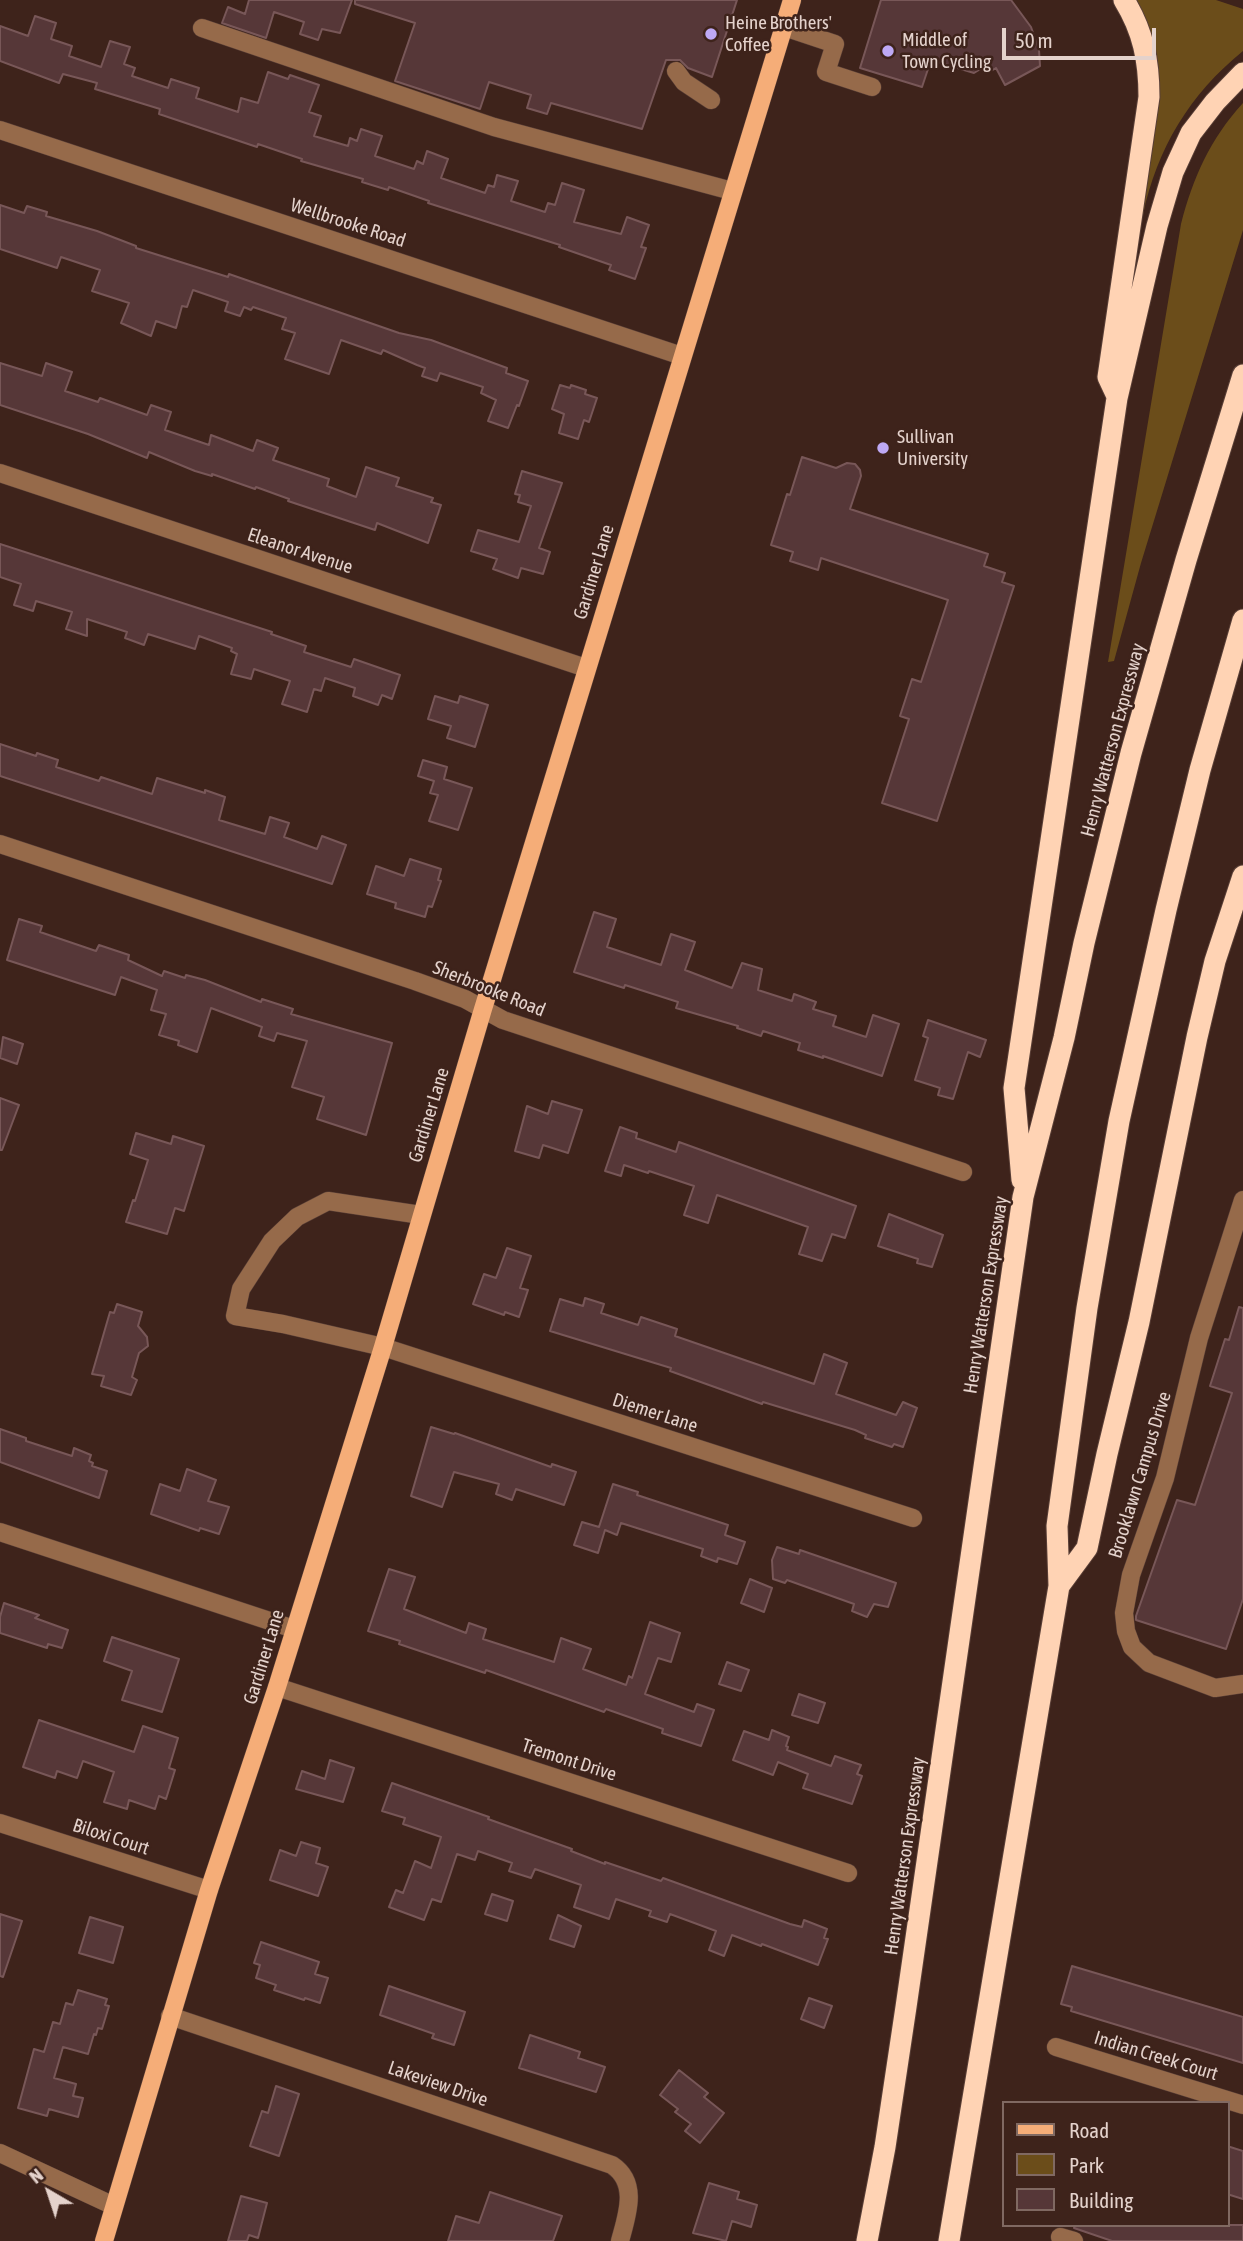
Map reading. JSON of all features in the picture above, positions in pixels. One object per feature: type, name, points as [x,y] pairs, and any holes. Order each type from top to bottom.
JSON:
[{"type":"highway","points":[[1117,398],[1108,376],[1149,97],[1148,60],[1136,19],[1124,0]]},
{"type":"highway","points":[[1023,1197],[1014,1088],[1117,398],[1157,226],[1173,172],[1191,133],[1215,102],[1243,73]]},
{"type":"highway","name":"Henry Watterson Expressway","points":[[866,2241],[885,2147],[912,1968],[1023,1197],[1064,1038],[1084,943],[1131,753],[1186,559],[1243,375]]},
{"type":"highway","points":[[949,2241],[1059,1586],[1057,1526],[1086,1319],[1119,1121],[1200,771],[1243,620]]},
{"type":"highway","points":[[1059,1586],[1087,1548],[1139,1322],[1197,1037],[1215,961],[1243,876]]},
{"type":"main road","name":"Gardiner Lane","points":[[104,2241],[209,1891],[277,1686],[383,1347],[586,668],[792,0]]},
{"type":"street","points":[[784,27],[835,44],[826,72],[872,87]]},
{"type":"street","points":[[202,28],[494,127],[733,191]]},
{"type":"street","points":[[676,71],[684,82],[711,100]]},
{"type":"street","name":"Wellbrooke Road","points":[[0,130],[682,356]]},
{"type":"street","name":"Eleanor Avenue","points":[[0,473],[586,668]]},
{"type":"street","name":"Sherbrooke Road","points":[[0,844],[415,981],[465,999],[503,1020],[963,1172]]},
{"type":"street","name":"Brooklawn Campus Drive","points":[[1243,1200],[1199,1338],[1165,1478],[1131,1575],[1125,1613],[1126,1631],[1132,1647],[1149,1663],[1215,1688],[1243,1684]]},
{"type":"street","name":"Diemer Lane","points":[[421,1215],[327,1201],[297,1217],[272,1241],[241,1289],[235,1316],[383,1347],[913,1518]]},
{"type":"street","points":[[0,1532],[294,1629]]},
{"type":"street","name":"Tremont Drive","points":[[277,1686],[849,1873]]},
{"type":"street","name":"Biloxi Court","points":[[0,1823],[209,1891]]},
{"type":"street","name":"Lakeview Drive","points":[[170,2016],[612,2165],[622,2171],[629,2200],[620,2241]]},
{"type":"street","name":"Indian Creek Court","points":[[1056,2046],[1243,2105]]},
{"type":"street","points":[[0,2153],[114,2206]]},
{"type":"green space","points":[[1133,0],[1216,0],[1243,9],[1243,51],[1207,85],[1178,124],[1157,167],[1143,215],[1141,214],[1158,93]]},
{"type":"green space","points":[[1243,103],[1243,230],[1141,563],[1114,661],[1108,662],[1181,224],[1204,160],[1221,131]]},
{"type":"building","points":[[249,0],[352,0],[340,33],[322,29],[318,40],[300,34],[304,22],[274,12],[266,38],[222,23],[228,7],[245,14]]},
{"type":"building","points":[[355,0],[737,0],[712,77],[688,68],[680,60],[666,60],[642,129],[551,103],[547,114],[527,108],[531,95],[489,82],[480,109],[395,81],[415,23],[355,4]]},
{"type":"building","points":[[881,0],[1011,0],[1031,27],[1039,50],[1040,66],[1005,85],[996,68],[991,71],[987,65],[974,73],[931,60],[922,87],[860,68]]},
{"type":"building","points":[[35,16],[56,23],[51,39],[72,46],[69,56],[101,67],[110,41],[130,47],[124,64],[135,68],[132,76],[168,88],[171,79],[199,88],[196,98],[238,112],[241,98],[258,103],[268,72],[288,79],[290,75],[319,85],[309,112],[321,116],[314,136],[348,146],[350,138],[357,141],[361,129],[382,136],[375,156],[414,169],[417,161],[423,164],[427,151],[448,159],[441,178],[485,193],[488,185],[494,187],[497,175],[518,181],[511,201],[545,212],[548,203],[555,205],[562,183],[584,190],[574,222],[621,234],[627,217],[649,225],[641,247],[646,248],[635,279],[609,270],[611,265],[559,247],[560,245],[428,203],[429,201],[389,187],[388,190],[362,182],[363,179],[301,161],[302,159],[258,144],[257,147],[159,114],[160,109],[95,89],[97,83],[63,74],[59,83],[0,61],[0,26],[28,36]]},
{"type":"building","points":[[0,205],[24,213],[27,206],[47,212],[46,216],[97,231],[136,248],[228,277],[229,274],[399,333],[431,340],[507,368],[506,373],[528,381],[519,406],[517,405],[508,428],[488,421],[496,400],[481,393],[483,387],[440,373],[437,381],[422,376],[425,368],[383,350],[381,354],[341,340],[329,374],[285,359],[295,333],[282,329],[286,318],[253,307],[251,310],[244,307],[240,316],[225,311],[228,302],[193,290],[187,307],[182,306],[176,328],[156,321],[151,336],[121,323],[129,303],[92,291],[100,270],[61,257],[57,268],[0,249]]},
{"type":"building","points":[[0,363],[42,376],[46,363],[72,372],[65,391],[98,402],[100,398],[147,415],[151,405],[171,412],[165,430],[209,445],[211,435],[253,451],[257,440],[278,448],[273,460],[329,479],[327,486],[356,497],[366,467],[399,478],[396,486],[433,498],[431,502],[441,505],[428,543],[377,523],[375,530],[288,501],[289,499],[256,487],[255,489],[195,471],[149,452],[147,458],[88,434],[0,405]]},
{"type":"building","points":[[560,385],[586,390],[585,394],[597,398],[589,422],[584,420],[578,439],[559,433],[564,414],[552,409]]},
{"type":"building","points":[[802,457],[836,468],[847,463],[855,464],[861,476],[850,509],[988,554],[984,566],[1005,573],[1002,582],[1014,586],[937,821],[882,803],[909,719],[900,716],[912,679],[921,682],[948,600],[821,558],[818,570],[790,561],[793,552],[771,545]]},
{"type":"building","points":[[522,471],[562,483],[539,548],[550,552],[543,574],[521,568],[518,578],[493,569],[497,559],[471,551],[478,530],[519,542],[531,506],[518,502],[520,495],[515,494]]},
{"type":"building","points":[[0,544],[272,632],[271,634],[306,646],[304,652],[351,667],[354,659],[400,675],[392,699],[382,695],[378,705],[353,696],[355,688],[325,678],[321,691],[314,689],[307,712],[282,704],[290,681],[254,669],[251,679],[231,674],[237,654],[231,651],[232,648],[199,636],[195,649],[148,634],[144,645],[125,638],[127,632],[87,619],[87,636],[66,629],[72,612],[36,601],[33,611],[14,605],[21,584],[0,577]]},
{"type":"building","points":[[435,696],[458,703],[460,696],[488,705],[475,747],[447,738],[451,726],[428,719]]},
{"type":"building","points":[[0,744],[58,760],[56,767],[99,781],[101,777],[152,794],[157,778],[205,793],[205,790],[225,797],[219,820],[265,834],[270,817],[289,823],[284,837],[317,849],[322,836],[346,845],[332,884],[0,776]]},
{"type":"building","points":[[423,760],[447,767],[444,779],[472,788],[458,830],[429,821],[438,795],[430,793],[434,781],[418,776]]},
{"type":"building","points":[[410,859],[441,869],[438,880],[441,881],[432,907],[428,906],[425,917],[395,908],[396,903],[367,894],[376,866],[404,876]]},
{"type":"building","points":[[594,912],[616,919],[607,947],[661,965],[671,934],[695,942],[685,970],[732,988],[742,963],[762,969],[758,990],[792,1001],[794,994],[816,1002],[813,1009],[836,1016],[833,1026],[866,1037],[873,1015],[899,1024],[882,1076],[798,1050],[800,1043],[763,1031],[761,1036],[737,1028],[738,1026],[676,1008],[678,1002],[574,972]]},
{"type":"building","points":[[19,919],[42,926],[40,932],[96,951],[99,945],[129,955],[128,960],[162,976],[164,971],[185,978],[186,975],[205,980],[261,1002],[262,999],[293,1009],[291,1014],[392,1043],[366,1135],[317,1119],[324,1097],[292,1087],[307,1041],[277,1033],[274,1041],[259,1036],[262,1027],[211,1008],[197,1052],[178,1045],[179,1041],[159,1035],[166,1014],[151,1010],[157,990],[121,977],[115,995],[7,960]]},
{"type":"building","points":[[928,1020],[986,1040],[980,1057],[968,1052],[953,1099],[938,1095],[940,1088],[915,1080],[928,1038],[923,1036]]},
{"type":"building","points":[[3,1037],[23,1044],[17,1064],[0,1058]]},
{"type":"building","points":[[0,1098],[19,1105],[2,1150],[0,1150]]},
{"type":"building","points":[[552,1101],[582,1110],[568,1153],[543,1145],[539,1158],[515,1151],[527,1106],[548,1114]]},
{"type":"building","points":[[620,1127],[637,1133],[636,1138],[676,1152],[679,1142],[856,1206],[845,1238],[832,1234],[822,1261],[799,1254],[808,1227],[717,1195],[708,1223],[684,1215],[694,1186],[624,1165],[621,1176],[605,1171]]},
{"type":"building","points":[[136,1133],[171,1144],[173,1136],[204,1146],[184,1211],[175,1208],[167,1234],[126,1222],[148,1160],[130,1154]]},
{"type":"building","points":[[889,1214],[943,1235],[932,1267],[917,1263],[918,1259],[878,1246]]},
{"type":"building","points":[[507,1248],[531,1256],[520,1288],[528,1290],[519,1317],[505,1312],[504,1315],[473,1304],[484,1274],[496,1278]]},
{"type":"building","points":[[585,1298],[604,1304],[601,1313],[638,1325],[641,1317],[677,1329],[675,1336],[814,1384],[824,1354],[847,1363],[836,1394],[896,1415],[903,1402],[917,1408],[903,1447],[894,1444],[892,1447],[865,1438],[866,1435],[855,1430],[763,1402],[762,1404],[670,1371],[671,1368],[550,1331],[560,1299],[583,1306]]},
{"type":"building","points":[[117,1304],[142,1312],[138,1326],[147,1337],[148,1346],[139,1353],[132,1377],[137,1380],[131,1395],[101,1386],[104,1376],[92,1374],[110,1312],[114,1313]]},
{"type":"building","points":[[1239,1307],[1243,1308],[1243,1599],[1226,1649],[1136,1620],[1136,1616],[1177,1500],[1195,1505],[1232,1393],[1210,1386],[1225,1339],[1229,1340]]},
{"type":"building","points":[[431,1427],[551,1467],[552,1464],[576,1472],[564,1505],[516,1489],[512,1500],[496,1494],[499,1484],[454,1472],[442,1507],[411,1496]]},
{"type":"building","points":[[0,1429],[26,1438],[26,1441],[72,1456],[74,1448],[91,1455],[89,1461],[93,1463],[92,1466],[107,1471],[99,1498],[0,1462]]},
{"type":"building","points":[[187,1469],[216,1480],[208,1501],[229,1507],[219,1534],[200,1528],[199,1531],[151,1514],[160,1484],[180,1491]]},
{"type":"building","points":[[613,1484],[638,1492],[637,1495],[728,1525],[725,1535],[745,1542],[737,1564],[718,1558],[717,1562],[701,1556],[703,1549],[621,1523],[617,1535],[605,1530],[598,1553],[574,1545],[582,1522],[599,1527]]},
{"type":"building","points":[[777,1547],[799,1554],[800,1550],[896,1583],[888,1607],[874,1604],[867,1617],[852,1611],[854,1604],[787,1580],[785,1583],[773,1579],[772,1560]]},
{"type":"building","points":[[389,1569],[415,1577],[404,1609],[466,1633],[469,1623],[486,1629],[483,1639],[554,1662],[561,1638],[591,1649],[583,1669],[626,1685],[629,1676],[632,1678],[650,1622],[680,1633],[671,1662],[658,1658],[645,1694],[694,1712],[697,1704],[714,1710],[701,1746],[606,1709],[604,1712],[486,1670],[485,1673],[368,1631]]},
{"type":"building","points":[[750,1579],[772,1588],[764,1612],[741,1603]]},
{"type":"building","points":[[4,1603],[39,1615],[35,1618],[68,1630],[62,1648],[48,1644],[47,1648],[0,1633],[0,1617]]},
{"type":"building","points":[[112,1637],[179,1659],[162,1712],[122,1700],[132,1671],[104,1661]]},
{"type":"building","points":[[727,1662],[749,1670],[741,1691],[719,1684]]},
{"type":"building","points":[[799,1694],[825,1703],[818,1723],[792,1715]]},
{"type":"building","points":[[39,1720],[134,1752],[143,1726],[178,1738],[169,1768],[175,1770],[166,1799],[159,1796],[155,1809],[129,1800],[127,1809],[104,1802],[114,1772],[83,1761],[77,1778],[57,1771],[55,1778],[23,1767]]},
{"type":"building","points":[[772,1730],[789,1737],[787,1750],[831,1766],[835,1756],[861,1765],[857,1774],[862,1776],[852,1804],[803,1788],[808,1774],[778,1762],[773,1775],[733,1760],[744,1731],[769,1740]]},
{"type":"building","points":[[330,1760],[354,1768],[343,1802],[296,1789],[302,1771],[325,1779]]},
{"type":"building","points":[[392,1783],[489,1817],[488,1819],[572,1849],[571,1851],[605,1864],[661,1881],[663,1878],[790,1924],[802,1927],[804,1920],[827,1929],[824,1938],[828,1939],[818,1965],[732,1935],[724,1956],[709,1950],[716,1931],[670,1914],[667,1922],[649,1916],[651,1911],[616,1899],[609,1919],[574,1907],[581,1885],[535,1869],[531,1878],[509,1871],[512,1863],[478,1851],[475,1860],[457,1854],[441,1902],[432,1899],[424,1920],[389,1907],[396,1890],[403,1893],[415,1861],[431,1868],[441,1837],[403,1824],[405,1818],[382,1811]]},
{"type":"building","points":[[301,1842],[320,1848],[316,1863],[328,1867],[318,1896],[270,1880],[280,1850],[296,1856]]},
{"type":"building","points":[[492,1894],[513,1901],[507,1921],[485,1914]]},
{"type":"building","points":[[0,1914],[22,1921],[3,1977],[0,1976]]},
{"type":"building","points":[[558,1915],[581,1926],[574,1947],[550,1939]]},
{"type":"building","points":[[90,1917],[123,1927],[113,1963],[79,1953]]},
{"type":"building","points":[[261,1942],[319,1962],[315,1974],[328,1978],[320,2003],[274,1990],[276,1985],[256,1978],[260,1965],[254,1963]]},
{"type":"building","points":[[1072,1966],[1243,2017],[1243,2063],[1071,2011],[1072,2007],[1061,2004]]},
{"type":"building","points":[[389,1986],[465,2012],[454,2045],[432,2038],[434,2034],[380,2015]]},
{"type":"building","points":[[78,1990],[107,1999],[105,2005],[109,2006],[102,2029],[98,2028],[96,2035],[94,2034],[88,2054],[63,2047],[54,2078],[76,2084],[73,2096],[83,2098],[78,2117],[49,2109],[47,2116],[18,2108],[34,2049],[44,2052],[53,2022],[60,2024],[66,2003],[73,2005]]},
{"type":"building","points":[[809,1998],[832,2006],[824,2028],[801,2019]]},
{"type":"building","points":[[530,2035],[580,2052],[578,2058],[605,2067],[596,2092],[519,2068]]},
{"type":"building","points":[[679,2070],[708,2093],[704,2097],[724,2113],[700,2143],[685,2131],[691,2124],[675,2112],[678,2109],[660,2095]]},
{"type":"building","points":[[276,2086],[299,2094],[279,2156],[250,2146],[262,2111],[268,2113]]},
{"type":"building","points":[[1229,2147],[1243,2151],[1243,2199],[1229,2195]]},
{"type":"building","points":[[709,2183],[739,2192],[737,2199],[757,2205],[751,2227],[732,2221],[726,2241],[693,2233]]},
{"type":"building","points":[[490,2192],[562,2216],[553,2241],[448,2241],[456,2216],[479,2223]]},
{"type":"building","points":[[241,2196],[267,2203],[258,2238],[249,2235],[247,2241],[228,2241]]},
{"type":"building","points":[[1243,2225],[1243,2241],[1112,2241],[1074,2228]]},
{"type":"place","name":"Heine Brothers' Coffee","points":[[711,34]]},
{"type":"place","name":"Middle of Town Cycling","points":[[888,51]]},
{"type":"place","name":"Sullivan University","points":[[883,448]]}]
